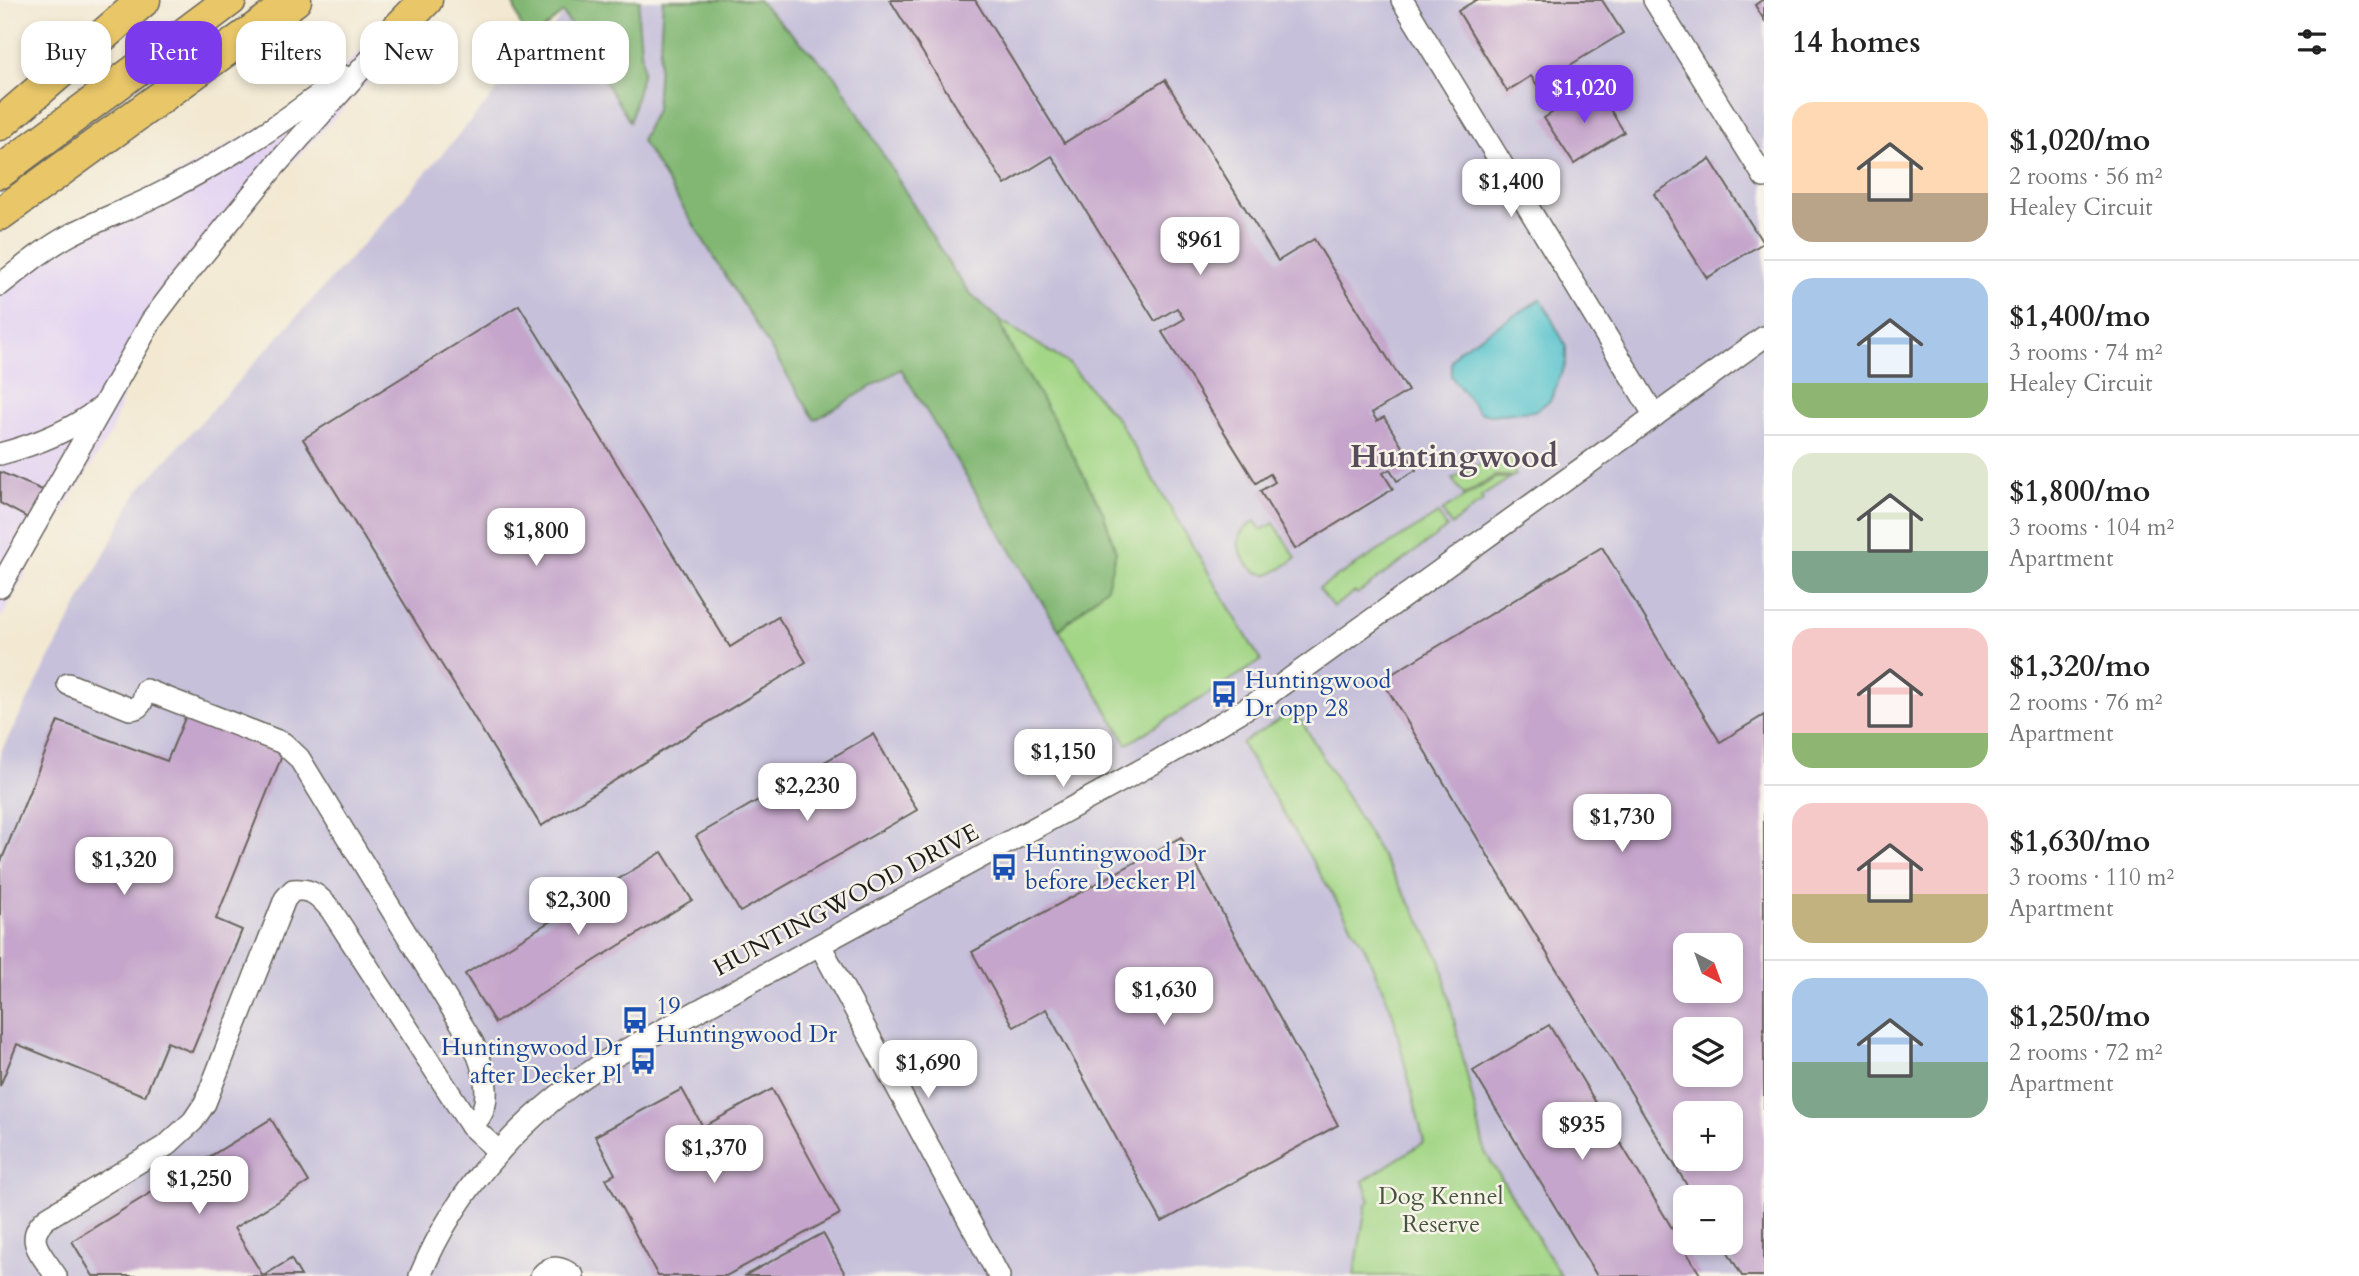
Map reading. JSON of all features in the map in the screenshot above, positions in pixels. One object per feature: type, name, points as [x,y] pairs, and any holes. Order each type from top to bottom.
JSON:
[{"type":"highway","points":[[0,124],[144,0]]},
{"type":"highway","points":[[0,173],[230,0]]},
{"type":"highway","points":[[0,214],[295,0]]},
{"type":"highway","points":[[406,21],[426,0]]},
{"type":"highway","points":[[0,235],[110,133]]},
{"type":"street","points":[[1402,0],[1655,416]]},
{"type":"street","points":[[1654,0],[1764,177]]},
{"type":"street","points":[[0,285],[68,236],[165,191],[223,160],[273,129],[360,62]]},
{"type":"street","points":[[0,587],[152,320],[274,167],[360,71]]},
{"type":"street","name":"HUNTINGWOOD DRIVE","points":[[420,1276],[453,1214],[499,1152],[531,1118],[583,1075],[1154,763],[1251,706],[1764,337]]},
{"type":"street","points":[[0,454],[24,448],[59,433],[84,420],[104,404]]},
{"type":"street","points":[[68,684],[130,709],[141,705],[146,690],[283,743],[299,758],[473,1043],[482,1065],[486,1100],[484,1111],[471,1126]]},
{"type":"street","points":[[56,1276],[35,1242],[34,1233],[37,1227],[47,1218],[167,1145],[193,1121],[205,1103],[285,899],[293,890],[304,888],[318,895],[331,909],[471,1126],[499,1152]]},
{"type":"street","points":[[820,945],[999,1276]]},
{"type":"street","points":[[541,1276],[551,1268],[566,1271],[573,1276]]},
{"type":"shaded area","points":[[581,0],[1764,0],[1764,1276],[0,1276],[0,753],[137,492],[381,224],[503,84],[629,84],[629,21],[558,21]]},
{"type":"shaded area","points":[[360,51],[360,84],[366,84],[282,173],[158,327],[128,380],[111,433],[30,565],[0,620],[0,279],[122,205],[285,114],[322,84],[346,84],[346,65]]},
{"type":"green space","points":[[512,0],[640,0],[638,17],[643,71],[630,122],[607,84],[629,84],[629,21],[568,21],[563,13],[553,21],[519,21]]},
{"type":"green space","points":[[663,0],[758,0],[837,78],[952,269],[971,294],[1000,320],[1005,337],[1052,416],[1103,512],[1116,551],[1107,587],[1059,630],[901,369],[815,420],[641,140],[656,110]]},
{"type":"green space","points":[[1000,320],[1069,364],[1118,420],[1261,661],[1127,744],[1059,630],[1107,587]]},
{"type":"green space","points":[[1513,456],[1515,476],[1495,476],[1464,495],[1452,479],[1480,464]]},
{"type":"green space","points":[[1495,478],[1510,478],[1481,497],[1483,501],[1451,525],[1442,511]]},
{"type":"green space","points":[[1438,514],[1447,528],[1357,594],[1355,592],[1333,607],[1319,588]]},
{"type":"green space","points":[[1255,521],[1261,530],[1274,523],[1296,558],[1278,570],[1266,574],[1249,566],[1242,555],[1239,542],[1242,531]]},
{"type":"green space","name":"Dog Kennel Reserve","points":[[1295,710],[1421,922],[1440,960],[1485,1152],[1561,1276],[1354,1276],[1366,1205],[1370,1202],[1363,1181],[1424,1142],[1392,1011],[1365,948],[1241,743]]},
{"type":"water","points":[[1541,299],[1566,346],[1566,363],[1550,401],[1534,411],[1489,415],[1479,412],[1451,376],[1451,361],[1459,350]]},
{"type":"building","points":[[890,0],[975,0],[1064,143],[1165,80],[1278,261],[1314,239],[1408,391],[1372,413],[1377,421],[1384,417],[1416,470],[1397,481],[1390,469],[1383,473],[1393,489],[1295,549],[1260,491],[1275,482],[1270,474],[1256,483],[1162,332],[1184,319],[1177,308],[1155,321],[1052,156],[1005,185]]},
{"type":"building","points":[[1476,0],[1602,0],[1623,33],[1537,85],[1531,76],[1507,91],[1458,11]]},
{"type":"building","points":[[1764,0],[1764,20],[1755,5]]},
{"type":"building","points":[[1595,85],[1624,132],[1574,164],[1544,118]]},
{"type":"building","points":[[1710,159],[1763,243],[1707,278],[1654,194]]},
{"type":"building","points":[[519,305],[730,647],[778,617],[806,662],[541,826],[303,439]]},
{"type":"building","points":[[0,472],[52,494],[37,523],[0,503]]},
{"type":"building","points":[[1602,547],[1720,742],[1764,715],[1764,1276],[1742,1276],[1730,1255],[1743,1255],[1743,1185],[1687,1185],[1678,1171],[1743,1171],[1743,1101],[1673,1101],[1673,1162],[1382,680]]},
{"type":"building","points":[[187,713],[283,753],[216,919],[242,930],[192,1052],[167,1042],[145,1096],[17,1044],[0,1086],[0,864],[58,721],[167,761]]},
{"type":"building","points":[[873,734],[917,810],[740,912],[696,836]]},
{"type":"building","points":[[1181,837],[1338,1125],[1162,1222],[1046,1009],[1014,1027],[972,952]]},
{"type":"building","points":[[662,852],[692,900],[495,1023],[465,974]]},
{"type":"building","points":[[1549,1025],[1673,1230],[1673,1255],[1688,1255],[1701,1276],[1597,1276],[1473,1071]]},
{"type":"building","points":[[682,1089],[703,1127],[772,1089],[840,1214],[726,1276],[658,1276],[606,1179],[615,1174],[595,1136]]},
{"type":"building","points":[[271,1119],[309,1182],[234,1228],[263,1276],[93,1276],[72,1241]]},
{"type":"building","points":[[823,1233],[846,1276],[744,1276]]},
{"type":"building","points":[[291,1259],[301,1276],[263,1276]]},
{"type":"place","name":"Huntingwood Dr opp 28","points":[[1224,694]]},
{"type":"place","name":"Huntingwood Dr before Decker Pl","points":[[1004,867]]},
{"type":"place","name":"19 Huntingwood Dr","points":[[635,1020]]},
{"type":"place","name":"Huntingwood Dr after Decker Pl","points":[[643,1061]]},
{"type":"district","name":"Huntingwood","points":[[1454,457]]}]
